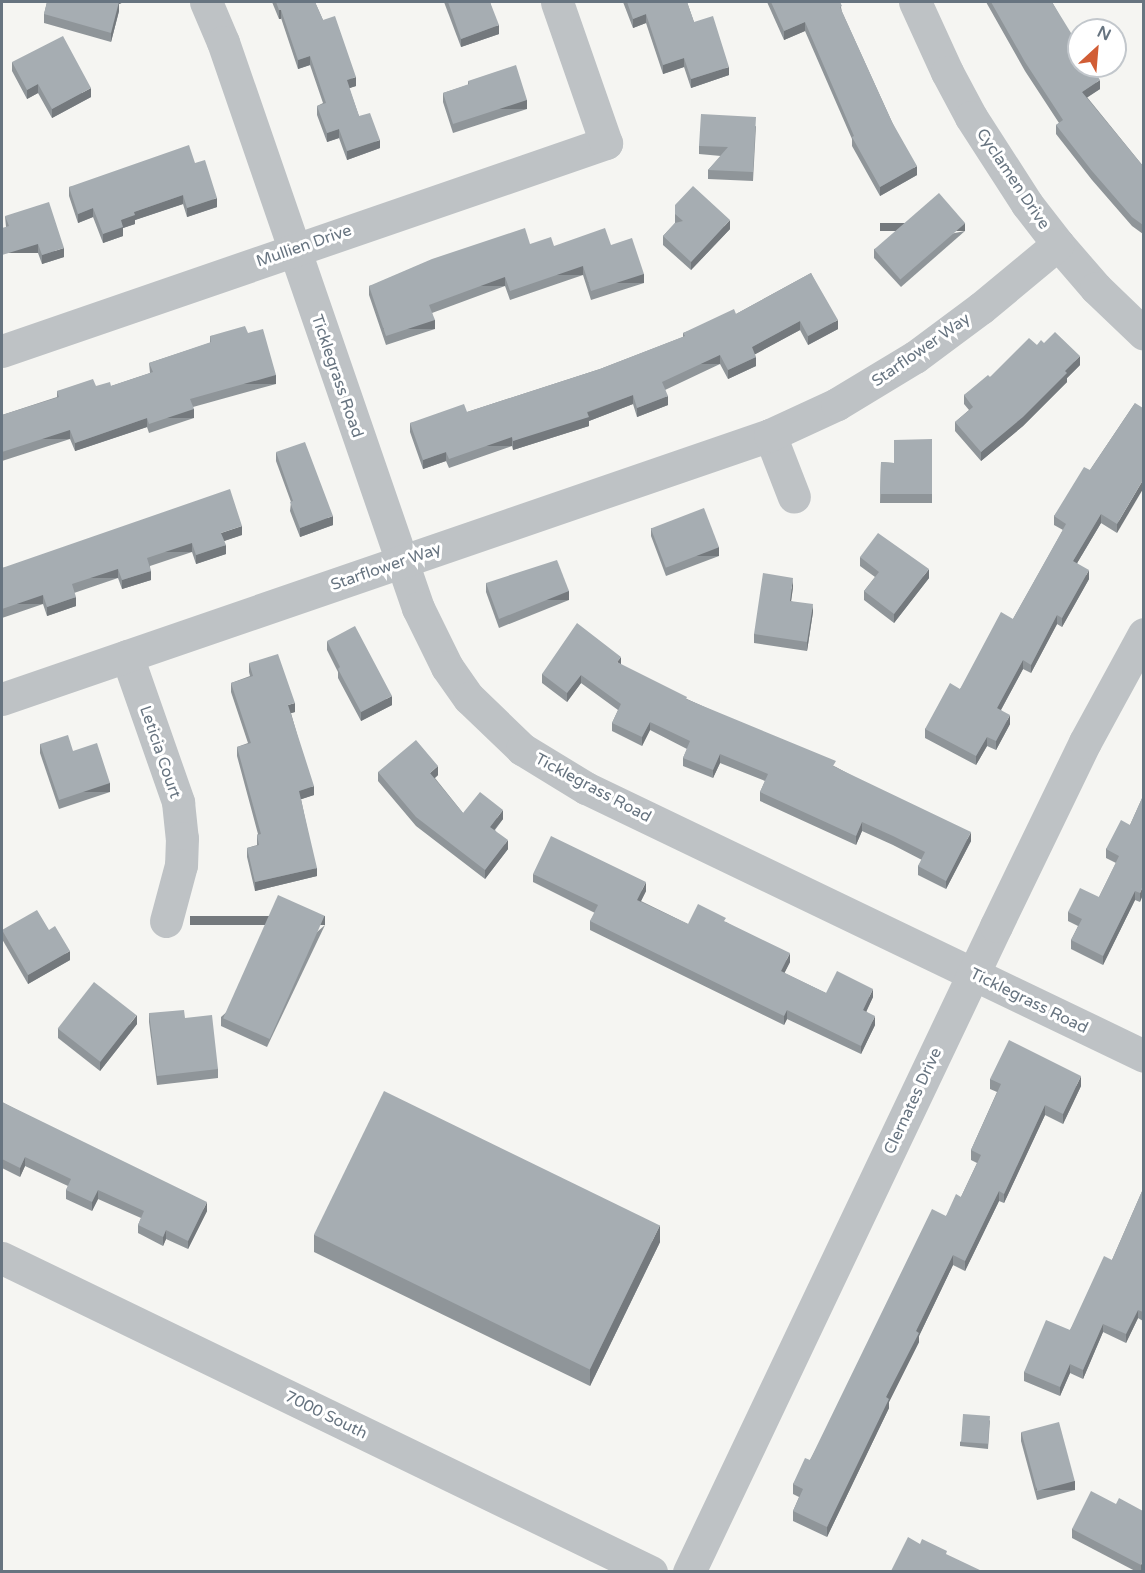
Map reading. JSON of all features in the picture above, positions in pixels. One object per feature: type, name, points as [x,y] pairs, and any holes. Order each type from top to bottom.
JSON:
[{"type":"street","name":"Ticklegrass Road","points":[[206,2],[226,53],[401,562],[429,635],[447,667],[469,698],[522,749],[586,788],[1143,1056]]},
{"type":"street","name":"Mullien Drive","points":[[2,351],[606,143],[557,2]]},
{"type":"street","name":"Cyclamen Drive","points":[[915,2],[947,72],[998,161],[1058,244],[1096,288],[1143,334]]},
{"type":"street","name":"Starflower Way","points":[[2,699],[770,435],[837,404],[915,357],[981,308],[1058,244]]},
{"type":"street","points":[[770,435],[794,496]]},
{"type":"street","name":"Clernates Drive","points":[[689,1572],[1085,742],[1143,634]]},
{"type":"street","name":"Leticia Court","points":[[127,656],[178,802],[182,838],[181,865],[166,921]]},
{"type":"street","name":"7000 South","points":[[2,1258],[651,1572]]},
{"type":"building","points":[[47,2],[119,2],[111,33],[44,14]]},
{"type":"building","points":[[276,2],[315,2],[323,20],[335,16],[356,77],[347,80],[359,116],[370,113],[380,140],[347,151],[339,129],[327,133],[317,106],[326,103],[310,56],[298,60],[281,10]]},
{"type":"building","points":[[448,2],[490,2],[499,25],[461,39]]},
{"type":"building","points":[[627,2],[687,2],[694,22],[713,16],[729,67],[691,79],[684,58],[663,65],[646,14],[633,19]]},
{"type":"building","points":[[771,2],[840,2],[842,6],[840,7],[892,122],[917,166],[880,187],[852,137],[854,136],[805,22],[784,31]]},
{"type":"building","points":[[991,2],[1052,2],[1067,26],[1067,78],[1099,78],[1100,80],[1082,92],[1143,166],[1143,225],[1132,217],[1056,125],[1063,120],[1025,62]]},
{"type":"building","points":[[63,36],[91,88],[52,109],[38,84],[27,90],[12,62]]},
{"type":"building","points":[[516,65],[527,100],[453,124],[443,93],[469,84],[468,81]]},
{"type":"building","points":[[701,114],[756,117],[753,172],[708,170],[728,147],[699,146]]},
{"type":"building","points":[[189,145],[195,163],[205,160],[217,198],[187,208],[183,195],[134,212],[135,215],[121,220],[123,227],[103,234],[93,208],[78,214],[69,187]]},
{"type":"building","points":[[693,186],[730,220],[691,262],[663,236],[675,223],[683,221],[675,214],[675,205]]},
{"type":"building","points":[[939,193],[965,223],[900,280],[874,249]]},
{"type":"building","points":[[49,202],[64,248],[42,255],[38,244],[2,255],[2,228],[9,226],[5,216]]},
{"type":"building","points":[[525,228],[530,244],[551,237],[554,246],[605,228],[611,245],[632,238],[644,274],[591,291],[583,266],[510,291],[505,277],[429,305],[435,320],[386,336],[369,286],[432,259]]},
{"type":"building","points":[[811,273],[838,320],[808,336],[800,321],[752,347],[756,357],[728,370],[720,355],[662,382],[668,396],[637,408],[633,395],[587,412],[589,417],[513,441],[512,437],[449,459],[446,452],[423,460],[410,423],[464,404],[467,412],[600,369],[685,336],[683,333],[734,309],[736,314]]},
{"type":"building","points":[[245,326],[248,333],[263,329],[276,375],[190,399],[194,409],[149,424],[147,418],[75,443],[70,430],[2,452],[2,415],[59,397],[57,391],[93,379],[96,386],[110,382],[111,386],[153,372],[149,363],[211,342],[210,336]]},
{"type":"building","points":[[1055,332],[1080,356],[1065,371],[1067,373],[1023,417],[981,452],[955,422],[973,407],[964,395],[988,375],[990,377],[1029,338],[1037,345],[1041,340],[1044,343]]},
{"type":"building","points":[[1135,403],[1143,408],[1143,480],[1117,524],[1101,514],[1073,561],[1089,570],[1062,618],[1057,615],[1031,665],[1023,660],[997,708],[1010,715],[996,741],[987,737],[976,756],[925,729],[950,683],[960,689],[1001,612],[1013,619],[1066,524],[1054,516],[1084,467],[1090,470]]},
{"type":"building","points":[[932,439],[932,494],[880,494],[881,462],[894,463],[894,440]]},
{"type":"building","points":[[305,442],[333,516],[300,528],[276,452]]},
{"type":"building","points":[[230,489],[242,526],[221,533],[226,545],[196,555],[192,543],[147,558],[151,571],[122,580],[118,569],[72,584],[76,597],[47,607],[43,595],[2,609],[2,568]]},
{"type":"building","points":[[704,508],[719,547],[666,568],[651,528]]},
{"type":"building","points":[[878,533],[929,569],[894,614],[864,591],[879,572],[860,557]]},
{"type":"building","points":[[557,560],[569,591],[499,619],[486,583]]},
{"type":"building","points":[[763,573],[793,578],[790,601],[813,604],[807,642],[754,634]]},
{"type":"building","points":[[577,623],[621,657],[617,662],[687,697],[686,699],[836,761],[833,766],[971,832],[946,881],[918,866],[925,852],[893,836],[862,822],[856,836],[760,792],[768,774],[720,754],[713,770],[683,758],[690,741],[650,722],[642,737],[612,723],[621,704],[581,675],[567,693],[542,674]]},
{"type":"building","points":[[355,626],[392,696],[361,712],[338,669],[340,667],[327,641]]},
{"type":"building","points":[[278,654],[295,703],[288,705],[314,786],[299,791],[317,868],[255,882],[247,848],[259,845],[257,835],[261,834],[237,747],[251,743],[231,683],[253,676],[249,663]]},
{"type":"building","points":[[68,735],[73,751],[97,743],[110,783],[59,800],[40,744]]},
{"type":"building","points":[[416,740],[438,766],[430,773],[463,813],[480,792],[503,810],[490,827],[508,840],[485,870],[416,817],[378,772]]},
{"type":"building","points":[[1143,796],[1143,886],[1140,893],[1135,891],[1103,956],[1071,940],[1082,919],[1068,912],[1080,888],[1099,897],[1119,856],[1106,849],[1121,820],[1130,825]]},
{"type":"building","points":[[551,836],[646,882],[637,900],[688,924],[698,904],[726,918],[724,921],[790,953],[781,971],[826,993],[837,971],[873,989],[863,1010],[875,1016],[861,1046],[787,1010],[784,1016],[590,921],[598,905],[533,874]]},
{"type":"building","points":[[278,895],[325,916],[270,1039],[223,1018]]},
{"type":"building","points":[[37,910],[49,930],[55,926],[70,951],[28,975],[2,930]]},
{"type":"building","points":[[94,982],[137,1015],[100,1062],[58,1028]]},
{"type":"building","points":[[184,1010],[185,1018],[212,1015],[218,1069],[157,1076],[149,1013]]},
{"type":"building","points":[[1009,1040],[1081,1076],[1063,1114],[1045,1105],[1004,1194],[999,1191],[965,1261],[953,1255],[916,1331],[919,1333],[886,1397],[889,1399],[827,1527],[793,1511],[803,1489],[793,1484],[805,1458],[810,1460],[932,1209],[946,1216],[956,1194],[961,1197],[981,1155],[971,1150],[1001,1084],[990,1079]]},
{"type":"building","points":[[384,1091],[660,1226],[590,1369],[314,1235]]},
{"type":"building","points":[[2,1102],[207,1202],[188,1241],[166,1230],[163,1237],[138,1225],[144,1211],[98,1190],[92,1202],[66,1190],[71,1179],[25,1157],[20,1168],[2,1159]]},
{"type":"building","points":[[1143,1189],[1143,1312],[1138,1310],[1126,1334],[1103,1324],[1083,1370],[1070,1364],[1060,1387],[1024,1372],[1046,1320],[1070,1330],[1104,1256],[1112,1260]]},
{"type":"building","points":[[963,1414],[990,1416],[988,1444],[961,1442]]},
{"type":"building","points":[[1059,1422],[1075,1481],[1037,1491],[1021,1432]]},
{"type":"building","points":[[1091,1491],[1116,1504],[1119,1498],[1143,1511],[1143,1560],[1141,1565],[1072,1529]]},
{"type":"building","points":[[908,1537],[920,1544],[922,1539],[947,1551],[946,1554],[984,1572],[892,1572]]}]
